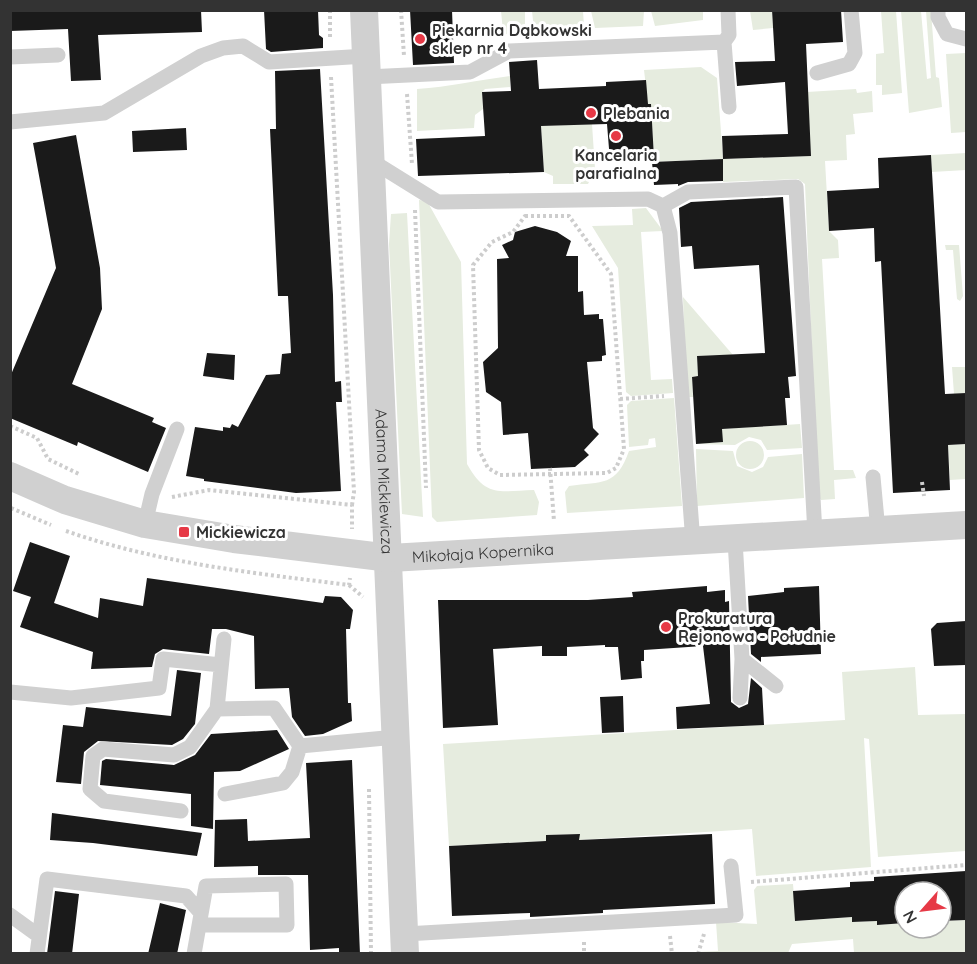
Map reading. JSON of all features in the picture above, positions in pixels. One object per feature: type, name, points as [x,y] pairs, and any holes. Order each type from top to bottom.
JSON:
[{"type":"street","name":"Adama Mickiewicza","points":[[364,10],[390,558],[405,944]]},
{"type":"street","name":"Mikołaja Kopernika","points":[[10,476],[65,500],[145,524],[234,539],[390,558],[693,543],[966,525]]},
{"type":"lane","points":[[728,10],[729,35],[724,42],[729,107]]},
{"type":"lane","points":[[816,73],[849,64],[855,53],[851,10]]},
{"type":"lane","points":[[938,10],[938,17],[947,34],[966,39]]},
{"type":"lane","points":[[10,122],[104,113],[201,56],[223,48],[243,46],[269,62],[331,58],[405,75],[470,72],[509,51],[724,42]]},
{"type":"lane","points":[[10,57],[58,54]]},
{"type":"lane","points":[[372,161],[438,202],[648,199],[663,206]]},
{"type":"lane","points":[[663,206],[688,192],[796,187],[814,534]]},
{"type":"lane","points":[[663,206],[670,233],[693,543]]},
{"type":"lane","points":[[145,524],[152,494],[177,429]]},
{"type":"lane","points":[[873,477],[878,531]]},
{"type":"lane","points":[[735,540],[742,659],[740,698]]},
{"type":"lane","points":[[181,811],[104,801],[90,789],[93,756],[103,749],[174,755],[190,747],[217,709],[224,639]]},
{"type":"lane","points":[[10,692],[71,698],[159,688],[163,659],[221,666]]},
{"type":"lane","points":[[742,659],[776,686]]},
{"type":"lane","points":[[217,709],[274,708],[300,746]]},
{"type":"lane","points":[[300,746],[396,737]]},
{"type":"lane","points":[[225,794],[283,783],[292,772],[300,746]]},
{"type":"lane","points":[[405,944],[736,915],[731,866]]},
{"type":"lane","points":[[37,954],[47,879],[186,896],[200,919]]},
{"type":"lane","points":[[194,954],[200,919],[207,886],[286,884],[287,925],[200,919]]},
{"type":"lane","points":[[10,915],[39,936]]},
{"type":"path","points":[[330,10],[333,138],[354,492],[352,505]]},
{"type":"path","points":[[400,10],[414,186],[426,488]]},
{"type":"path","points":[[525,216],[570,216],[611,274],[624,450],[616,468],[607,473],[551,476],[500,475],[488,468],[479,450],[472,266],[492,242],[513,232],[525,216]]},
{"type":"path","points":[[620,399],[682,395]]},
{"type":"path","points":[[550,468],[554,521]]},
{"type":"path","points":[[922,482],[924,496]]},
{"type":"path","points":[[732,883],[966,865]]},
{"type":"shaded area","points":[[501,11],[525,11],[525,32],[506,34],[503,31]]},
{"type":"shaded area","points":[[532,11],[583,11],[584,26],[582,29],[538,33],[534,30]]},
{"type":"shaded area","points":[[591,11],[644,11],[643,26],[595,28]]},
{"type":"shaded area","points":[[651,11],[703,11],[703,20],[655,26]]},
{"type":"shaded area","points":[[750,11],[772,11],[773,28],[753,30]]},
{"type":"shaded area","points":[[881,11],[896,11],[902,93],[882,95],[882,85],[876,85],[876,54],[884,53]]},
{"type":"shaded area","points":[[901,11],[921,11],[927,79],[931,78],[926,11],[931,11],[936,77],[939,78],[942,107],[909,113]]},
{"type":"shaded area","points":[[966,53],[966,132],[951,133],[946,54]]},
{"type":"shaded area","points":[[701,67],[717,78],[723,159],[810,156],[807,92],[856,89],[857,93],[872,91],[873,112],[853,114],[855,134],[846,135],[847,160],[825,161],[829,231],[838,240],[839,258],[822,259],[834,470],[853,470],[856,478],[834,480],[835,499],[821,500],[818,495],[805,184],[798,179],[723,182],[722,159],[652,162],[654,158],[651,104],[648,104],[644,70]]},
{"type":"shaded area","points":[[510,76],[510,87],[485,89],[482,92],[483,109],[475,115],[474,128],[417,131],[417,89]]},
{"type":"shaded area","points":[[592,124],[595,169],[588,184],[553,184],[553,176],[544,172],[541,126]]},
{"type":"shaded area","points":[[966,153],[966,170],[932,172],[931,155]]},
{"type":"shaded area","points":[[419,200],[427,201],[461,262],[467,464],[481,483],[494,490],[534,490],[539,502],[537,515],[437,522],[432,517]]},
{"type":"shaded area","points":[[646,208],[663,231],[641,232],[651,380],[672,379],[673,393],[631,396],[626,392],[618,268],[592,226],[633,225],[632,209]]},
{"type":"shaded area","points":[[407,213],[423,517],[402,514],[389,244],[391,214]]},
{"type":"shaded area","points":[[945,245],[959,245],[963,296],[960,301],[957,299],[953,250],[946,250]]},
{"type":"shaded area","points":[[683,297],[733,355],[697,356],[698,376],[692,377],[693,397],[686,397]]},
{"type":"shaded area","points":[[952,367],[966,367],[966,393],[954,394]]},
{"type":"shaded area","points":[[674,398],[682,506],[567,513],[565,492],[569,486],[607,480],[619,471],[629,451],[656,447],[655,438],[649,439],[648,445],[629,447],[627,405],[631,401]]},
{"type":"shaded area","points":[[800,424],[802,448],[767,450],[761,440],[749,437],[735,445],[696,444],[722,442],[722,429]]},
{"type":"shaded area","points":[[750,441],[760,445],[764,455],[760,465],[750,469],[740,465],[736,455],[740,445]]},
{"type":"shaded area","points":[[966,444],[966,479],[950,480],[948,445]]},
{"type":"shaded area","points":[[696,449],[733,451],[737,466],[752,472],[763,467],[768,457],[802,454],[804,498],[697,506]]},
{"type":"shaded area","points":[[915,667],[918,715],[966,714],[966,851],[878,857],[869,739],[864,738],[871,867],[756,876],[752,829],[579,840],[579,834],[546,835],[546,841],[449,846],[443,744],[845,720],[842,672]]},
{"type":"shaded area","points":[[793,884],[796,921],[852,917],[853,922],[877,921],[877,925],[893,924],[893,940],[953,940],[953,921],[966,920],[966,953],[854,953],[853,939],[792,944],[788,953],[659,954],[718,951],[716,922],[757,924],[754,890],[757,886]]},
{"type":"building","points":[[10,10],[201,10],[202,32],[98,35],[101,80],[71,81],[68,29],[10,31]]},
{"type":"building","points":[[264,10],[318,10],[319,35],[323,38],[323,48],[271,52],[266,49]]},
{"type":"building","points":[[410,10],[452,10],[454,63],[413,65]]},
{"type":"building","points":[[772,10],[841,10],[843,42],[806,44],[811,156],[723,159],[722,136],[788,134],[785,82],[737,86],[735,62],[775,61]]},
{"type":"building","points":[[537,60],[539,89],[606,86],[606,82],[646,80],[648,104],[651,104],[654,158],[610,161],[607,124],[541,126],[544,172],[418,176],[416,139],[485,136],[482,92],[511,91],[509,62]]},
{"type":"building","points":[[320,69],[333,295],[335,382],[341,381],[342,402],[336,402],[341,491],[296,493],[204,481],[204,479],[186,476],[195,427],[223,431],[223,427],[230,428],[232,424],[238,427],[266,375],[280,374],[282,354],[291,353],[288,296],[278,296],[270,129],[276,129],[275,71]]},
{"type":"building","points":[[186,128],[187,150],[133,152],[132,131]]},
{"type":"building","points":[[76,135],[100,268],[102,309],[72,384],[154,418],[152,422],[166,428],[148,472],[78,442],[77,446],[10,418],[10,377],[56,268],[33,143]]},
{"type":"building","points":[[931,155],[945,394],[966,393],[966,444],[948,445],[950,490],[893,493],[881,261],[875,262],[874,228],[829,231],[827,191],[879,188],[878,158]]},
{"type":"building","points":[[723,159],[723,181],[688,182],[678,186],[678,184],[654,185],[652,162]]},
{"type":"building","points":[[783,197],[796,376],[788,377],[790,398],[785,398],[787,425],[722,429],[723,442],[696,444],[692,377],[698,376],[697,356],[765,353],[759,265],[694,269],[692,246],[681,247],[679,208],[691,202]]},
{"type":"building","points":[[535,226],[557,232],[571,241],[566,256],[578,256],[578,292],[583,291],[584,315],[599,314],[599,319],[603,319],[606,355],[602,356],[602,361],[587,362],[593,428],[599,434],[584,450],[589,455],[575,467],[531,469],[528,433],[503,435],[501,402],[486,392],[483,362],[498,348],[497,259],[509,258],[502,245],[513,240],[515,232]]},
{"type":"building","points":[[207,353],[235,355],[234,380],[203,376]]},
{"type":"building","points":[[30,542],[70,556],[54,603],[98,618],[100,598],[143,606],[147,578],[323,603],[325,596],[341,597],[353,610],[350,629],[346,629],[348,703],[351,703],[352,721],[323,734],[305,736],[292,717],[289,688],[255,689],[254,636],[226,629],[212,629],[209,654],[163,649],[155,654],[152,667],[91,669],[93,652],[20,627],[31,597],[13,591]]},
{"type":"building","points":[[707,586],[707,592],[725,590],[725,602],[729,601],[731,702],[739,708],[748,704],[751,678],[762,688],[764,725],[677,729],[676,707],[710,704],[703,646],[644,650],[644,661],[641,661],[642,678],[621,680],[618,647],[605,647],[605,645],[567,647],[567,656],[542,656],[542,646],[493,649],[498,725],[443,728],[438,600],[588,600],[633,597],[632,592]]},
{"type":"building","points":[[819,586],[821,654],[761,657],[761,662],[751,654],[748,596],[784,592],[784,588]]},
{"type":"building","points":[[966,621],[966,665],[934,666],[931,629],[937,623]]},
{"type":"building","points":[[177,670],[201,673],[195,724],[183,739],[172,745],[98,741],[84,752],[81,784],[56,782],[63,725],[83,727],[86,707],[171,716]]},
{"type":"building","points":[[623,696],[624,732],[602,733],[600,697]]},
{"type":"building","points":[[277,730],[289,749],[240,771],[214,772],[213,829],[191,826],[191,794],[100,785],[102,761],[106,759],[174,765],[195,755],[211,734]]},
{"type":"building","points":[[352,760],[360,954],[339,954],[339,948],[310,950],[308,875],[258,875],[258,866],[214,867],[215,820],[247,819],[248,841],[310,838],[306,763]]},
{"type":"building","points":[[52,813],[202,833],[197,856],[50,840]]},
{"type":"building","points":[[580,834],[579,840],[712,834],[715,904],[603,910],[603,913],[530,917],[530,913],[452,916],[449,846],[546,841],[546,835]]},
{"type":"building","points":[[966,871],[966,920],[953,921],[953,880],[893,880],[893,924],[877,925],[877,921],[852,922],[852,917],[795,921],[793,891],[850,887],[850,882],[874,881],[874,877]]},
{"type":"building","points":[[55,891],[79,894],[72,954],[47,954]]},
{"type":"building","points":[[160,903],[186,910],[177,954],[148,954]]},
{"type":"place","name":"Piekarnia Dąbkowski sklep nr 4","points":[[420,39]]},
{"type":"place","name":"Plebania","points":[[591,113]]},
{"type":"place","name":"Kancelaria parafialna","points":[[616,136]]},
{"type":"place","name":"Mickiewicza","points":[[184,532]]},
{"type":"place","name":"Prokuratura Rejonowa - Południe","points":[[666,627]]}]
